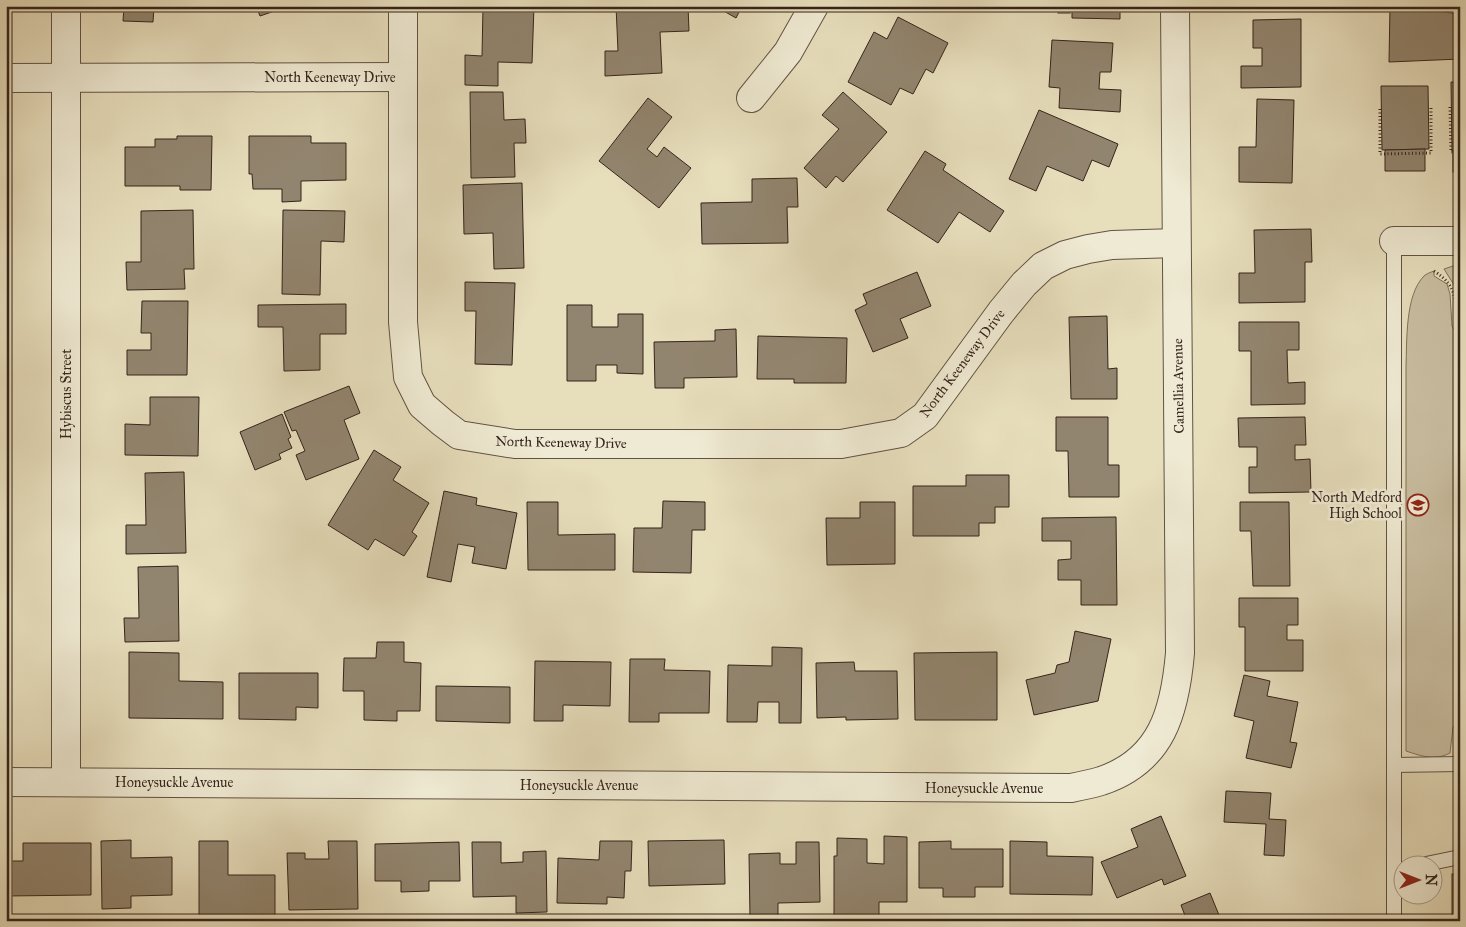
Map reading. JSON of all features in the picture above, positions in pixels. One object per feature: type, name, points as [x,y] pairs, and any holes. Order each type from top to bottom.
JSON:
[{"type":"street","name":"Hybiscus Street","points":[[66,6],[66,782]]},
{"type":"street","points":[[403,6],[403,77]]},
{"type":"street","points":[[751,98],[788,52],[814,6]]},
{"type":"street","name":"Camellia Avenue","points":[[1144,758],[1162,734],[1172,708],[1180,653],[1176,6]]},
{"type":"street","name":"North Keeneway Drive","points":[[6,78],[403,77],[403,322],[408,377],[422,405],[459,435],[479,439],[515,444],[841,444],[901,434],[925,416],[1024,284],[1043,266],[1065,255],[1088,249],[1112,245],[1176,243]]},
{"type":"street","points":[[1394,241],[1460,241]]},
{"type":"street","name":"Honeysuckle Avenue","points":[[6,782],[1071,788],[1101,781],[1124,771],[1144,758]]},
{"type":"lane","points":[[1394,241],[1394,766],[1397,854]]},
{"type":"lane","points":[[1394,766],[1460,764]]},
{"type":"lane","points":[[1444,860],[1460,857]]},
{"type":"lane","points":[[1394,921],[1395,904]]},
{"type":"path","points":[[1380,109],[1380,154],[1431,153],[1431,107]]},
{"type":"path","points":[[1450,107],[1451,152],[1460,152]]},
{"type":"path","points":[[1434,271],[1444,277],[1453,288],[1456,327],[1460,333]]},
{"type":"shaded area","points":[[1460,266],[1460,321],[1456,288],[1444,269]]},
{"type":"shaded area","points":[[1434,271],[1434,276],[1447,284],[1450,294],[1452,326],[1460,340],[1460,727],[1453,727],[1450,753],[1439,757],[1423,756],[1406,751],[1407,332],[1413,295],[1424,276]]},
{"type":"building","points":[[124,6],[154,6],[153,22],[123,21]]},
{"type":"building","points":[[256,6],[289,6],[260,16]]},
{"type":"building","points":[[483,6],[534,6],[532,63],[498,62],[498,86],[465,85],[465,55],[482,56]]},
{"type":"building","points":[[616,6],[688,6],[689,31],[660,32],[662,73],[605,76],[605,51],[618,51]]},
{"type":"building","points":[[715,6],[742,6],[736,18]]},
{"type":"building","points":[[1058,6],[1070,6],[1070,13],[1058,13]]},
{"type":"building","points":[[1072,6],[1120,6],[1120,19],[1072,18]]},
{"type":"building","points":[[1390,6],[1413,6],[1413,8],[1460,14],[1460,59],[1389,62]]},
{"type":"building","points":[[898,17],[948,43],[933,73],[926,69],[913,94],[900,88],[891,105],[848,82],[874,32],[887,39]]},
{"type":"building","points":[[1301,19],[1301,87],[1241,88],[1241,66],[1262,66],[1262,48],[1253,48],[1253,20]]},
{"type":"building","points":[[1052,40],[1113,43],[1111,72],[1100,72],[1099,89],[1121,90],[1120,112],[1059,108],[1060,88],[1049,87]]},
{"type":"building","points":[[1451,82],[1460,82],[1460,151],[1452,151]]},
{"type":"building","points":[[1381,86],[1428,86],[1429,149],[1382,150]]},
{"type":"building","points":[[470,92],[503,92],[504,120],[525,119],[526,143],[514,143],[515,177],[471,178]]},
{"type":"building","points":[[843,92],[887,132],[843,182],[836,176],[826,188],[804,168],[839,129],[822,115]]},
{"type":"building","points":[[648,98],[672,117],[647,149],[657,157],[664,147],[691,168],[659,208],[599,161]]},
{"type":"building","points":[[1257,99],[1294,100],[1292,183],[1239,182],[1239,147],[1256,147]]},
{"type":"building","points":[[1039,110],[1118,144],[1109,167],[1092,160],[1083,181],[1047,166],[1036,191],[1009,179]]},
{"type":"building","points":[[177,136],[212,136],[211,190],[180,190],[180,186],[125,186],[125,147],[155,147],[155,139],[177,139]]},
{"type":"building","points":[[249,136],[311,136],[311,143],[346,143],[346,180],[301,181],[301,201],[282,202],[282,189],[253,189],[252,174],[249,174]]},
{"type":"building","points":[[1425,149],[1425,171],[1385,171],[1385,150]]},
{"type":"building","points":[[925,151],[946,164],[943,170],[1004,211],[990,232],[959,212],[938,243],[887,210]]},
{"type":"building","points":[[1453,151],[1460,151],[1460,172],[1453,172]]},
{"type":"building","points":[[797,178],[798,207],[787,207],[788,243],[702,244],[701,203],[752,202],[752,179]]},
{"type":"building","points":[[522,183],[524,268],[494,269],[493,233],[464,234],[463,185]]},
{"type":"building","points":[[193,210],[194,269],[184,269],[185,289],[127,290],[126,262],[141,262],[141,211]]},
{"type":"building","points":[[283,210],[345,211],[344,242],[321,241],[320,295],[282,294]]},
{"type":"building","points":[[1311,229],[1312,262],[1305,262],[1305,302],[1239,303],[1239,273],[1255,273],[1254,230]]},
{"type":"building","points":[[917,272],[931,306],[900,319],[908,338],[873,352],[855,310],[867,304],[863,294]]},
{"type":"building","points":[[465,282],[515,283],[512,365],[475,364],[476,311],[465,311]]},
{"type":"building","points":[[142,301],[188,301],[187,375],[127,375],[127,350],[151,350],[151,333],[141,333]]},
{"type":"building","points":[[346,304],[346,334],[320,334],[320,370],[284,371],[283,327],[258,327],[258,305]]},
{"type":"building","points":[[567,305],[592,305],[592,327],[618,327],[618,314],[643,314],[643,374],[617,373],[617,365],[596,365],[596,381],[567,381]]},
{"type":"building","points":[[1107,316],[1108,369],[1117,368],[1117,399],[1071,399],[1069,317]]},
{"type":"building","points":[[1239,322],[1299,322],[1299,350],[1287,350],[1288,383],[1305,382],[1305,404],[1251,405],[1251,351],[1239,351]]},
{"type":"building","points":[[736,329],[737,377],[684,378],[684,388],[655,388],[654,342],[715,341],[715,330]]},
{"type":"building","points":[[758,336],[847,338],[846,383],[794,383],[794,379],[757,379]]},
{"type":"building","points":[[349,386],[360,413],[344,420],[359,459],[306,480],[296,455],[305,451],[296,430],[292,431],[284,412]]},
{"type":"building","points":[[150,397],[199,397],[198,456],[125,455],[125,424],[150,425]]},
{"type":"building","points":[[282,414],[291,437],[288,439],[292,448],[279,454],[281,459],[255,470],[240,432]]},
{"type":"building","points":[[1056,417],[1108,417],[1108,465],[1119,465],[1119,497],[1069,497],[1068,451],[1056,451]]},
{"type":"building","points":[[1305,417],[1306,445],[1295,445],[1295,460],[1310,459],[1311,492],[1249,493],[1249,467],[1257,467],[1257,447],[1239,447],[1238,418]]},
{"type":"building","points":[[374,450],[401,467],[393,480],[429,503],[412,532],[417,536],[404,556],[375,539],[368,550],[328,525]]},
{"type":"building","points":[[184,472],[186,553],[126,554],[126,525],[146,525],[145,473]]},
{"type":"building","points":[[966,475],[1009,475],[1009,507],[995,507],[995,523],[979,523],[979,536],[913,536],[913,486],[966,486]]},
{"type":"building","points":[[444,491],[477,498],[476,505],[517,513],[506,569],[472,563],[475,547],[458,544],[451,582],[427,577]]},
{"type":"building","points":[[663,501],[705,502],[705,530],[692,530],[691,573],[633,572],[634,528],[662,528]]},
{"type":"building","points":[[527,502],[558,502],[558,535],[615,534],[615,570],[528,570]]},
{"type":"building","points":[[860,502],[895,502],[895,564],[827,565],[826,518],[860,518]]},
{"type":"building","points":[[1240,502],[1289,502],[1290,586],[1253,586],[1251,531],[1240,531]]},
{"type":"building","points":[[1116,517],[1117,605],[1081,605],[1081,580],[1058,580],[1058,560],[1071,559],[1071,541],[1042,541],[1042,518]]},
{"type":"building","points":[[178,566],[179,641],[125,642],[124,618],[139,618],[138,567]]},
{"type":"building","points":[[1239,598],[1298,598],[1298,625],[1287,625],[1287,640],[1303,640],[1303,671],[1245,671],[1245,627],[1239,627]]},
{"type":"building","points":[[1075,631],[1111,639],[1098,701],[1034,715],[1026,680],[1055,673],[1057,665],[1069,662]]},
{"type":"building","points":[[377,642],[404,642],[404,662],[421,663],[420,711],[397,711],[397,721],[364,720],[364,691],[343,691],[344,658],[376,658]]},
{"type":"building","points":[[772,647],[802,648],[801,723],[779,723],[779,702],[758,702],[757,722],[727,722],[728,665],[772,666]]},
{"type":"building","points":[[129,652],[179,653],[179,681],[223,682],[223,719],[129,718]]},
{"type":"building","points":[[997,652],[997,720],[915,720],[914,653]]},
{"type":"building","points":[[630,659],[665,659],[664,670],[710,671],[709,713],[659,713],[659,722],[629,722]]},
{"type":"building","points":[[535,661],[611,662],[610,706],[563,705],[563,721],[534,721]]},
{"type":"building","points":[[854,662],[855,671],[897,671],[898,719],[846,720],[846,717],[817,718],[816,663]]},
{"type":"building","points":[[239,673],[318,673],[318,708],[296,707],[296,720],[239,719]]},
{"type":"building","points":[[1244,675],[1270,681],[1267,696],[1298,702],[1290,742],[1297,743],[1291,768],[1246,758],[1254,721],[1234,716]]},
{"type":"building","points":[[436,686],[510,687],[510,723],[436,721]]},
{"type":"building","points":[[1226,791],[1271,793],[1269,819],[1286,820],[1284,856],[1264,855],[1266,824],[1224,822]]},
{"type":"building","points":[[1161,816],[1186,876],[1164,885],[1162,879],[1117,898],[1101,862],[1138,847],[1131,829]]},
{"type":"building","points":[[884,836],[907,837],[907,902],[879,902],[879,921],[834,921],[834,856],[837,856],[837,838],[867,839],[867,863],[884,864]]},
{"type":"building","points":[[131,840],[131,858],[172,857],[172,895],[131,896],[131,908],[102,909],[101,841]]},
{"type":"building","points":[[724,840],[725,884],[649,886],[648,841]]},
{"type":"building","points":[[199,841],[228,841],[228,875],[275,875],[275,921],[199,921]]},
{"type":"building","points":[[328,841],[357,841],[358,909],[289,910],[287,853],[305,853],[305,859],[329,859]]},
{"type":"building","points":[[600,841],[632,841],[631,871],[625,871],[624,898],[607,897],[607,904],[557,903],[558,858],[599,860]]},
{"type":"building","points":[[951,841],[951,849],[1003,849],[1003,887],[975,887],[975,897],[943,897],[943,888],[919,888],[919,842]]},
{"type":"building","points":[[1010,841],[1047,842],[1047,856],[1093,857],[1092,895],[1010,894]]},
{"type":"building","points":[[459,842],[460,881],[429,881],[429,891],[401,892],[401,881],[375,881],[375,844]]},
{"type":"building","points":[[472,842],[501,842],[501,863],[523,862],[523,852],[546,851],[547,912],[516,913],[516,896],[473,897]]},
{"type":"building","points":[[796,842],[819,842],[820,902],[778,903],[778,918],[750,918],[749,854],[780,853],[780,864],[796,864]]},
{"type":"building","points":[[23,843],[91,843],[91,895],[6,896],[6,861],[23,861]]},
{"type":"building","points":[[1452,874],[1460,874],[1460,921],[1452,921]]},
{"type":"building","points":[[1210,893],[1221,920],[1187,921],[1181,905]]},
{"type":"place","name":"North Medford High School","points":[[1418,505]]}]
